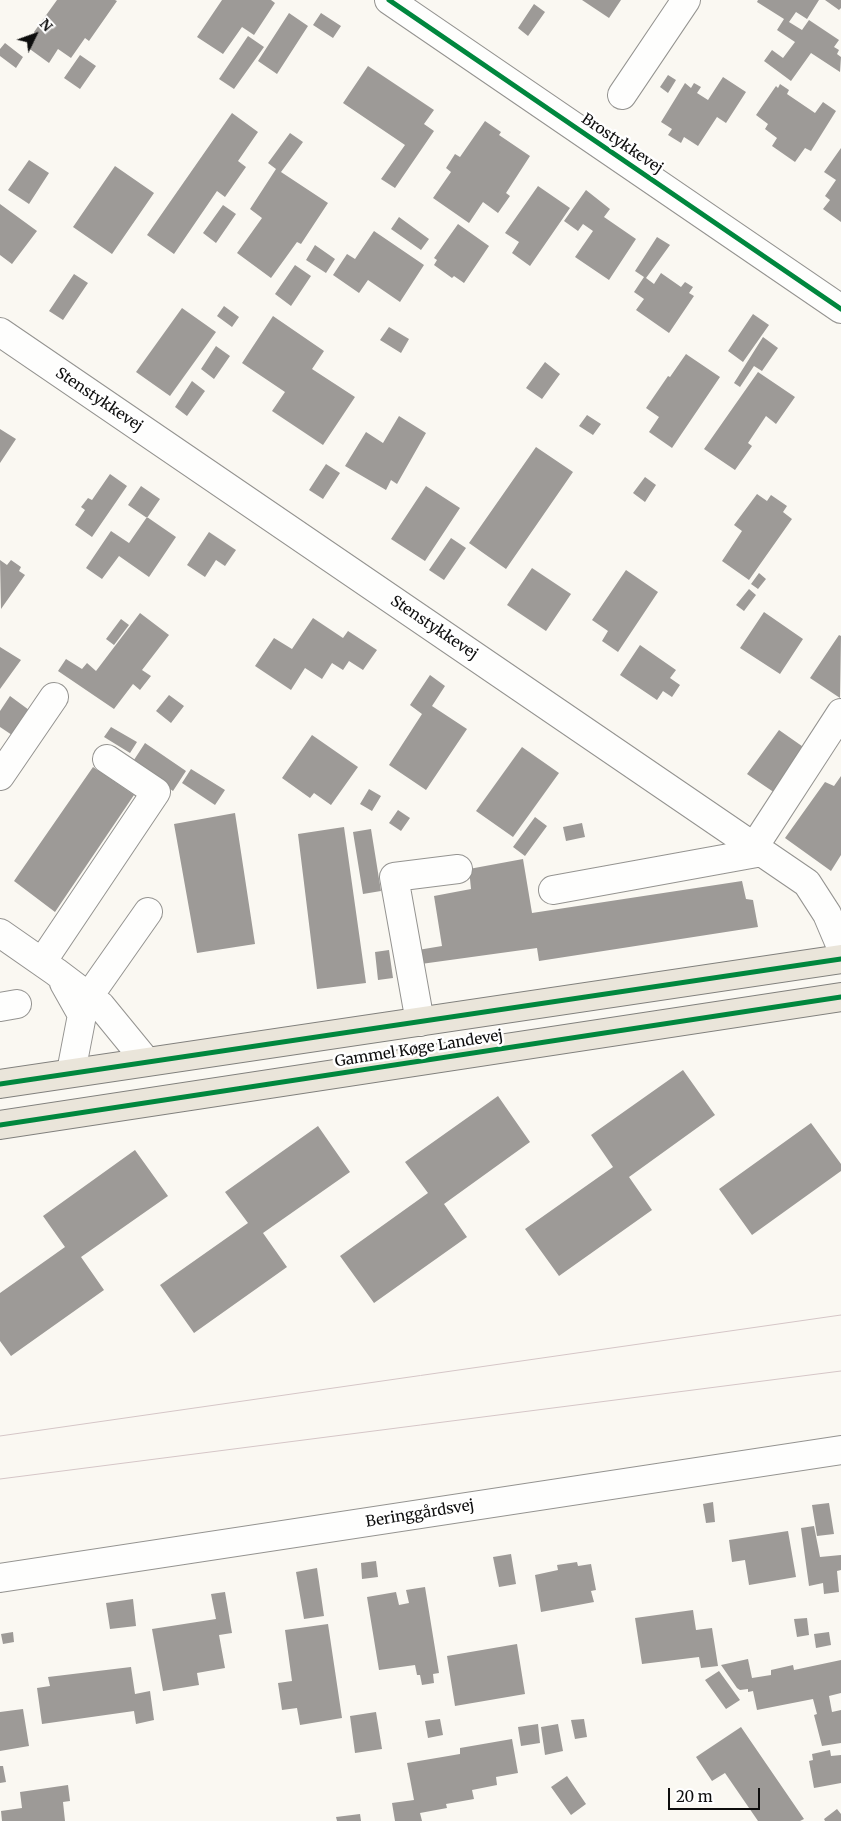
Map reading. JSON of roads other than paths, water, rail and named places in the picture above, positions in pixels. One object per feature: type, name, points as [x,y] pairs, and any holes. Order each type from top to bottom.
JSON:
[{"type":"main road","name":"Gammel Køge Landevej","points":[[0,1084],[841,959]]},
{"type":"main road","name":"Gammel Køge Landevej","points":[[0,1126],[841,997]]},
{"type":"street","name":"Brostykkevej","points":[[389,0],[841,309]]},
{"type":"street","points":[[622,95],[686,0]]},
{"type":"street","name":"Stenstykkevej","points":[[0,332],[832,901],[841,947]]},
{"type":"street","points":[[0,776],[54,697]]},
{"type":"street","points":[[553,890],[758,849],[841,713]]},
{"type":"street","points":[[49,967],[156,792],[107,759]]},
{"type":"street","points":[[420,1022],[394,877],[458,869]]},
{"type":"street","points":[[89,996],[148,912]]},
{"type":"street","points":[[0,933],[101,1006],[146,1061]]},
{"type":"street","points":[[49,967],[71,992],[82,1015],[71,1072]]},
{"type":"street","name":"Beringgårdsvej","points":[[0,1578],[841,1450]]},
{"type":"tram line","points":[[0,1436],[841,1315]]},
{"type":"tram line","points":[[0,1479],[841,1371]]}]
